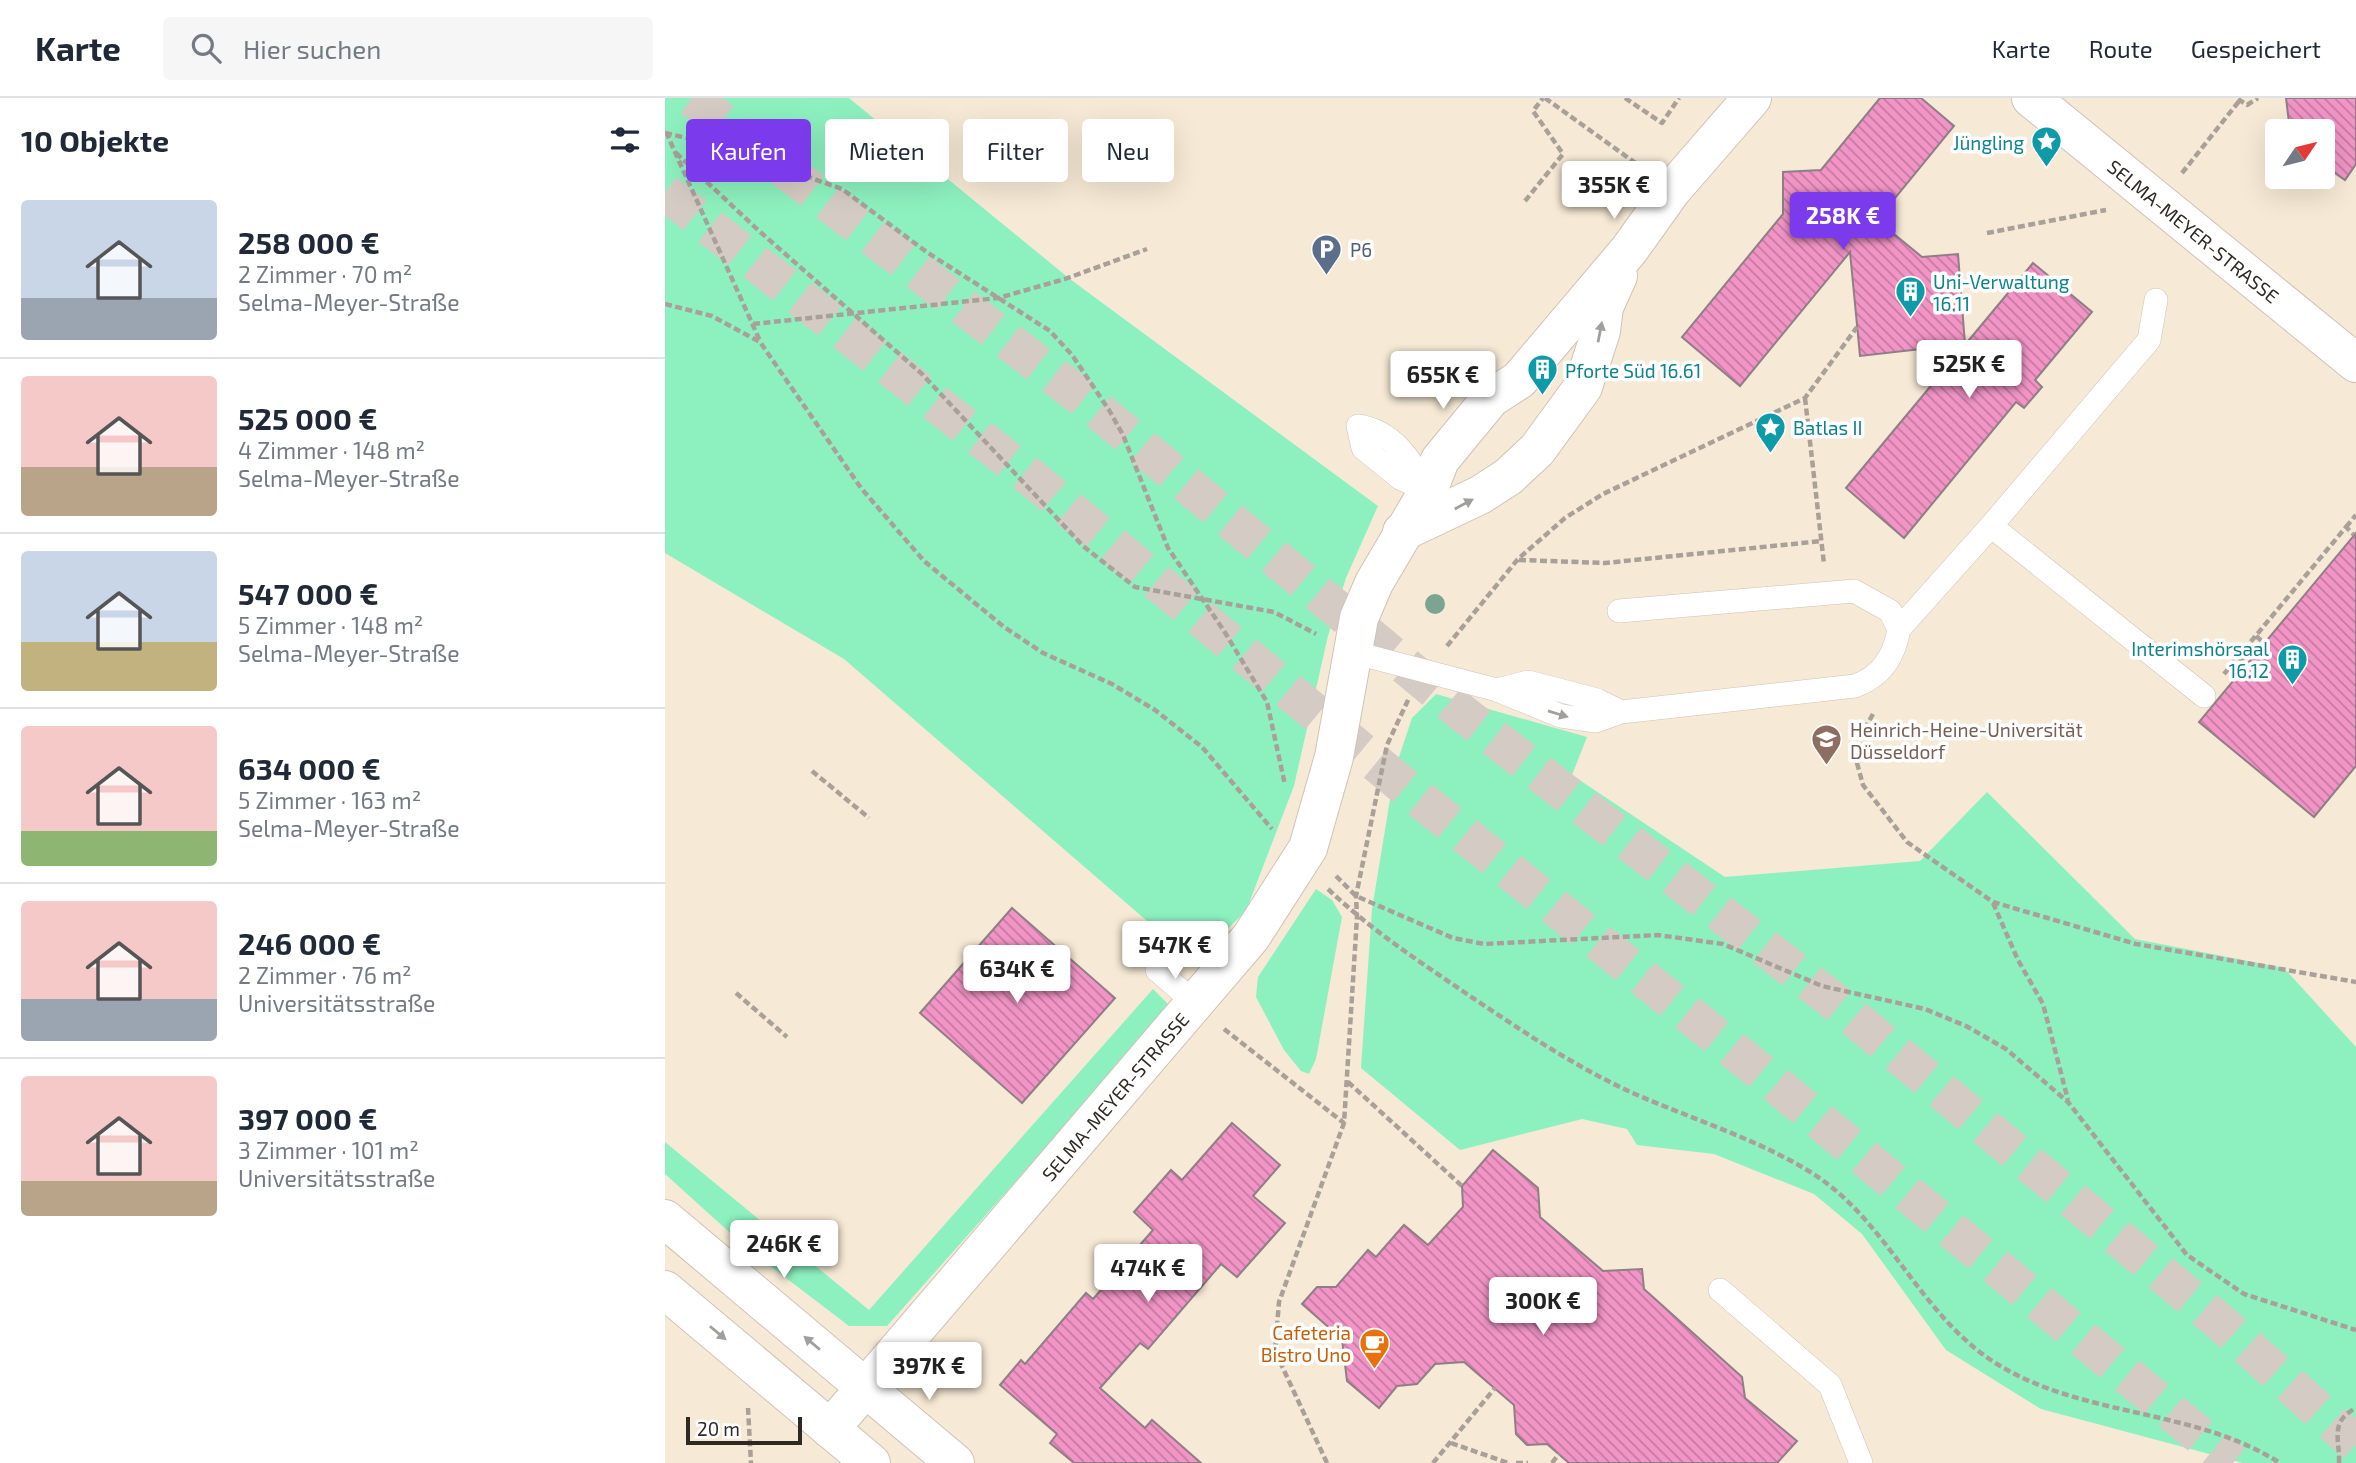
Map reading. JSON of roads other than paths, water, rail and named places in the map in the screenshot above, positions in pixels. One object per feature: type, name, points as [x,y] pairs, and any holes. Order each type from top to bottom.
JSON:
[{"type":"street","name":"SELMA-MEYER-STRASSE","points":[[830,1429],[1251,937],[1304,856],[1334,757],[1352,652],[1364,607],[1402,532],[1428,491],[1440,460],[1491,398],[1519,380],[1629,250],[1672,190],[1752,98]]},
{"type":"street","name":"SELMA-MEYER-STRASSE","points":[[2031,98],[2356,363]]},
{"type":"street","name":"SELMA-MEYER-STRASSE","points":[[1402,532],[1480,495],[1508,477],[1537,450],[1583,387],[1601,331],[1604,307],[1629,250]]},
{"type":"street","points":[[665,1219],[955,1463]]},
{"type":"street","points":[[665,1290],[871,1463]]},
{"type":"lane","points":[[1352,652],[1497,690],[1561,716],[1596,721],[1621,712],[1855,686],[1869,681],[1882,670],[1896,648],[1899,629],[1991,526],[2149,340],[2156,300]]},
{"type":"lane","points":[[1991,526],[2204,696]]},
{"type":"lane","points":[[1619,611],[1827,591],[1854,591],[1891,611],[1899,629]]},
{"type":"lane","points":[[1157,970],[1195,1003]]},
{"type":"lane","points":[[1720,1290],[1830,1385],[1861,1463]]},
{"type":"tunnel","points":[[692,98],[1094,407],[1462,713],[1830,998],[2221,1323],[2356,1444]]},
{"type":"tunnel","points":[[665,192],[1034,480],[1405,787],[1756,1068],[2233,1463]]},
{"type":"place","name":"Jüngling","points":[[2047,169]]},
{"type":"place","name":"P6","points":[[1327,276]]},
{"type":"place","name":"Uni-Verwaltung 16.11","points":[[1910,319]]},
{"type":"place","name":"Pforte Süd 16.61","points":[[1542,397]]},
{"type":"place","name":"Batlas II","points":[[1770,454]]},
{"type":"place","name":"Interimshörsaal 16.12","points":[[2292,686]]},
{"type":"place","name":"Heinrich-Heine-Universität Düsseldorf","points":[[1827,767]]},
{"type":"place","name":"Cafeteria Bistro Uno","points":[[1374,1370]]}]
